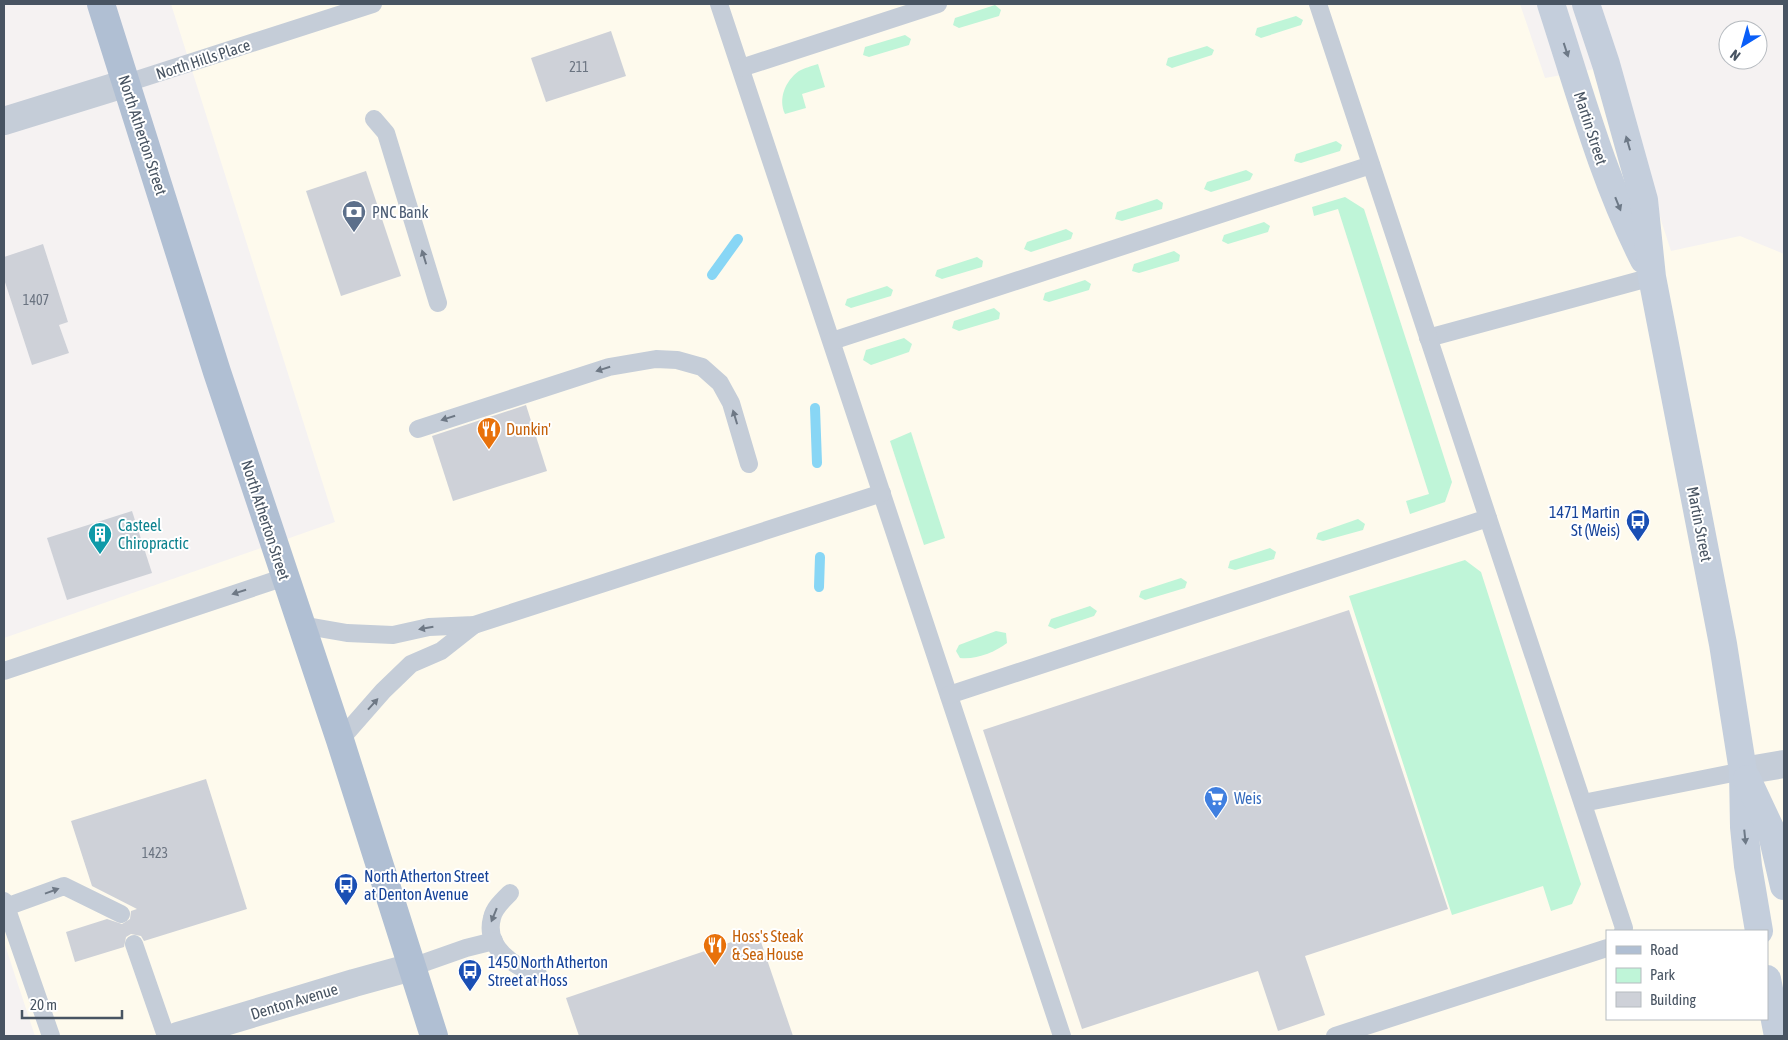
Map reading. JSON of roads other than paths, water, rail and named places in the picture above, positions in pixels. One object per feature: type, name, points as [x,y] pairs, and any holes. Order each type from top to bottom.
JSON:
[{"type":"main road","name":"North Atherton Street","points":[[101,4],[217,372],[340,740],[434,1036]]},
{"type":"street","name":"Martin Street","points":[[1550,4],[1606,176],[1627,227],[1652,277]]},
{"type":"street","name":"Martin Street","points":[[1586,4],[1606,64],[1644,200],[1652,277],[1723,644],[1743,771],[1744,827],[1748,866],[1759,930]]},
{"type":"street","name":"North Hills Place","points":[[4,121],[127,83]]},
{"type":"street","points":[[1743,771],[1784,764]]},
{"type":"street","name":"Martin Street","points":[[1743,771],[1771,830],[1784,886]]},
{"type":"street","name":"Denton Avenue","points":[[178,1036],[412,967]]},
{"type":"street","points":[[1768,984],[1778,1036]]},
{"type":"lane","name":"North Hills Place","points":[[127,83],[373,4]]},
{"type":"lane","points":[[719,4],[1062,1036]]},
{"type":"lane","points":[[741,68],[938,4]]},
{"type":"lane","points":[[1318,4],[1624,930]]},
{"type":"lane","points":[[374,119],[386,133],[438,303]]},
{"type":"lane","points":[[832,341],[1371,165]]},
{"type":"lane","points":[[1428,338],[1652,277]]},
{"type":"lane","points":[[418,429],[609,367],[656,360],[677,360],[702,367],[720,383],[731,403],[749,464]]},
{"type":"lane","points":[[302,625],[347,633],[393,635],[429,626],[474,624],[882,493]]},
{"type":"lane","points":[[949,695],[1488,518]]},
{"type":"lane","points":[[4,671],[285,577]]},
{"type":"lane","points":[[340,740],[411,664],[441,651],[474,624]]},
{"type":"lane","points":[[1583,803],[1743,771]]},
{"type":"lane","points":[[51,1036],[5,904],[64,886],[121,914]]},
{"type":"lane","points":[[510,893],[498,906],[492,917],[490,929],[494,941],[501,953],[513,964],[538,974]]},
{"type":"lane","points":[[412,967],[466,948],[494,941]]},
{"type":"lane","points":[[134,944],[166,1036]]},
{"type":"lane","points":[[1335,1036],[1606,948]]},
{"type":"waterway","points":[[712,275],[738,239]]},
{"type":"waterway","points":[[815,408],[817,463]]},
{"type":"waterway","points":[[819,587],[820,557]]},
{"type":"place","name":"PNC Bank","points":[[354,233]]},
{"type":"place","name":"Dunkin'","points":[[489,450]]},
{"type":"place","name":"1471 Martin St (Weis)","points":[[1638,542]]},
{"type":"place","name":"Casteel Chiropractic","points":[[100,555]]},
{"type":"place","name":"Weis","points":[[1216,819]]},
{"type":"place","name":"North Atherton Street at Denton Avenue","points":[[346,906]]},
{"type":"place","name":"Hoss's Steak & Sea House","points":[[715,966]]},
{"type":"place","name":"1450 North Atherton Street at Hoss","points":[[470,992]]}]
